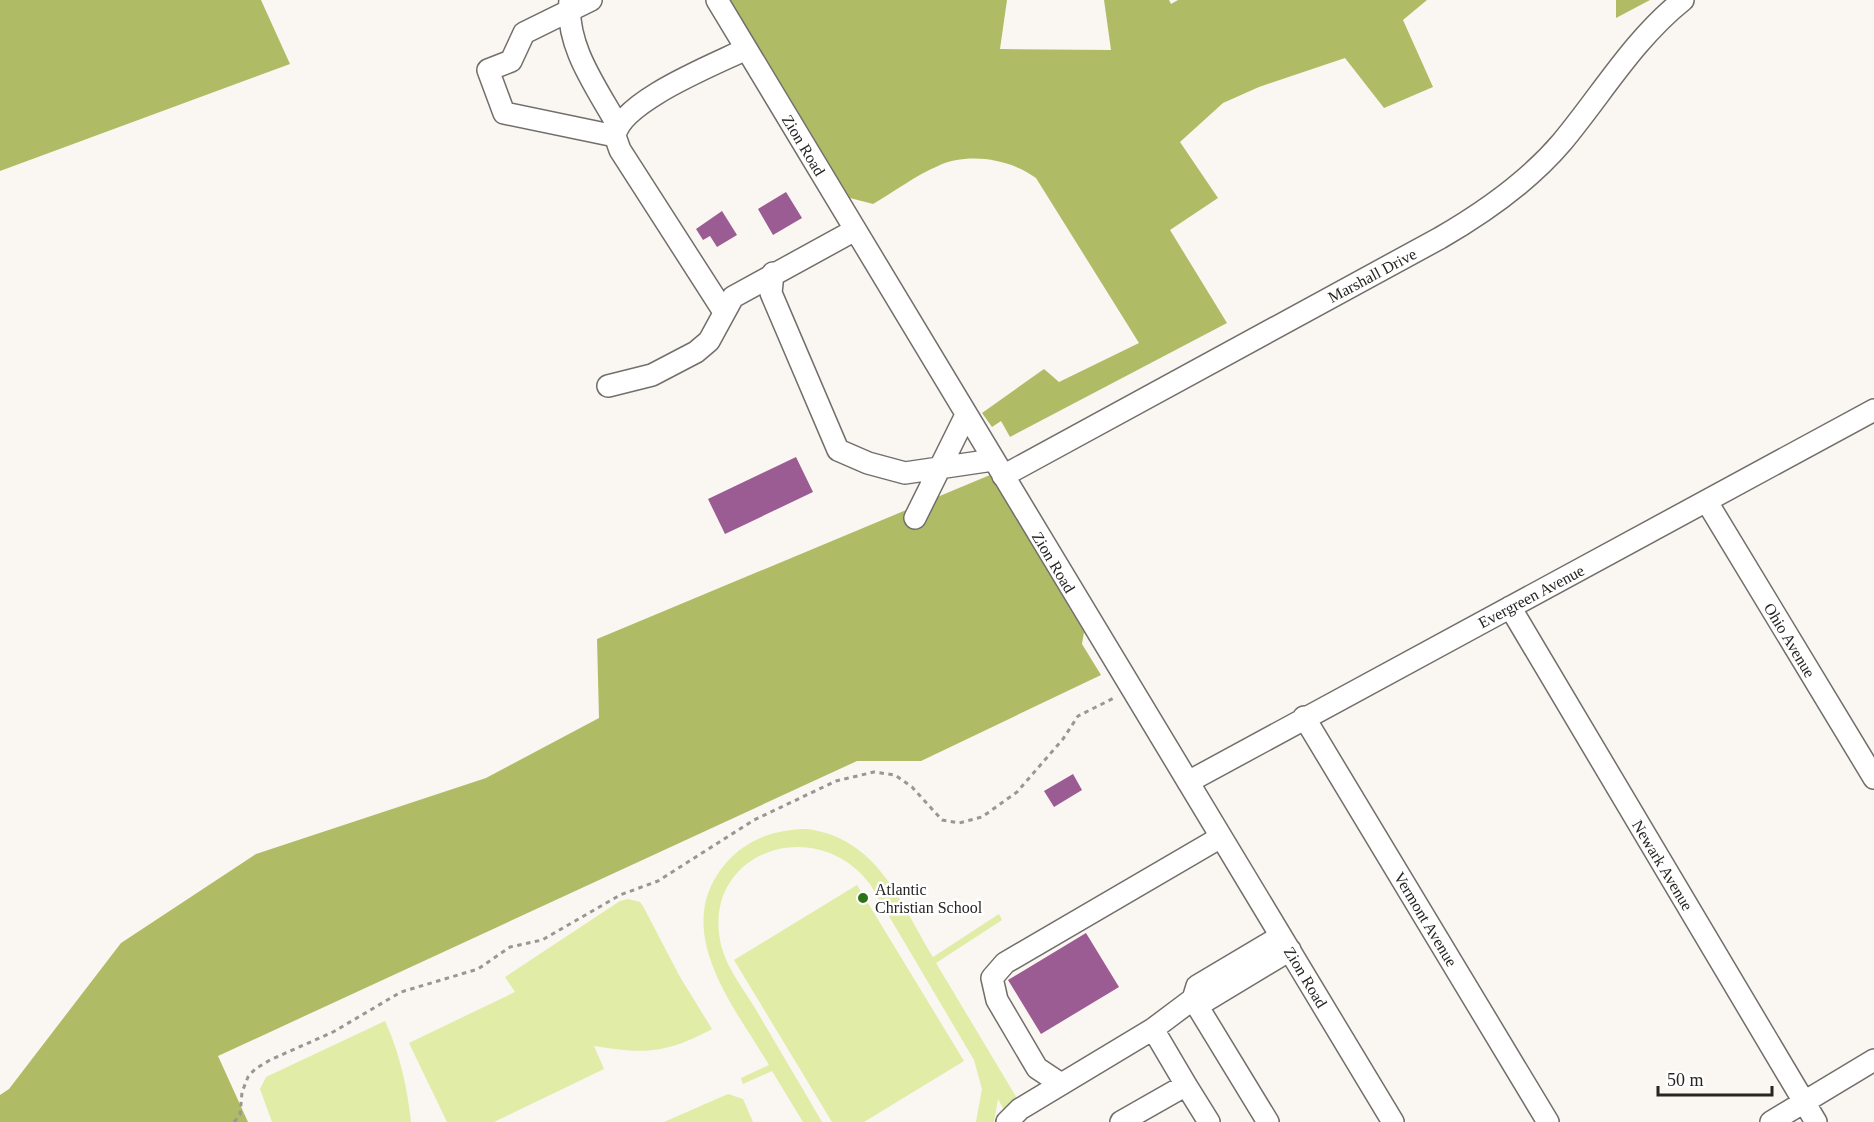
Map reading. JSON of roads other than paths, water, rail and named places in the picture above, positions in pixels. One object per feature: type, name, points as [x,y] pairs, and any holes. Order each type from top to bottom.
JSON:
[{"type":"street","points":[[591,0],[569,6],[524,33],[511,61],[488,70],[504,113],[616,131]]},
{"type":"street","name":"Zion Road","points":[[717,0],[1393,1122]]},
{"type":"street","name":"Marshall Drive","points":[[773,273],[771,293],[838,450],[868,463],[905,473],[939,469],[998,468],[1440,238],[1497,202],[1556,149],[1632,50],[1683,0]]},
{"type":"street","points":[[569,6],[577,50],[616,131],[620,150],[724,312]]},
{"type":"street","points":[[616,131],[631,111],[648,99],[746,49]]},
{"type":"street","points":[[608,386],[652,375],[696,352],[709,340],[733,297],[855,230]]},
{"type":"street","name":"Evergreen Avenue","points":[[1188,782],[1304,717],[1707,502],[1874,410]]},
{"type":"street","points":[[915,518],[966,415]]},
{"type":"street","name":"Ohio Avenue","points":[[1707,502],[1874,778]]},
{"type":"street","name":"Newark Avenue","points":[[1510,607],[1816,1122]]},
{"type":"street","name":"Vermont Avenue","points":[[1304,717],[1548,1122]]},
{"type":"street","points":[[1061,1084],[1043,1073],[1032,1058],[997,1000],[992,985],[994,974],[1005,963],[1221,837]]},
{"type":"street","points":[[1007,1122],[1020,1109],[1153,1029],[1193,999],[1207,1000],[1285,943]]},
{"type":"street","points":[[1193,999],[1268,1122]]},
{"type":"street","points":[[1153,1029],[1209,1122]]},
{"type":"street","points":[[1771,1122],[1874,1059]]},
{"type":"street","points":[[1121,1122],[1149,1113],[1186,1085]]},
{"type":"place","name":"Atlantic Christian School","points":[[863,898]]}]
